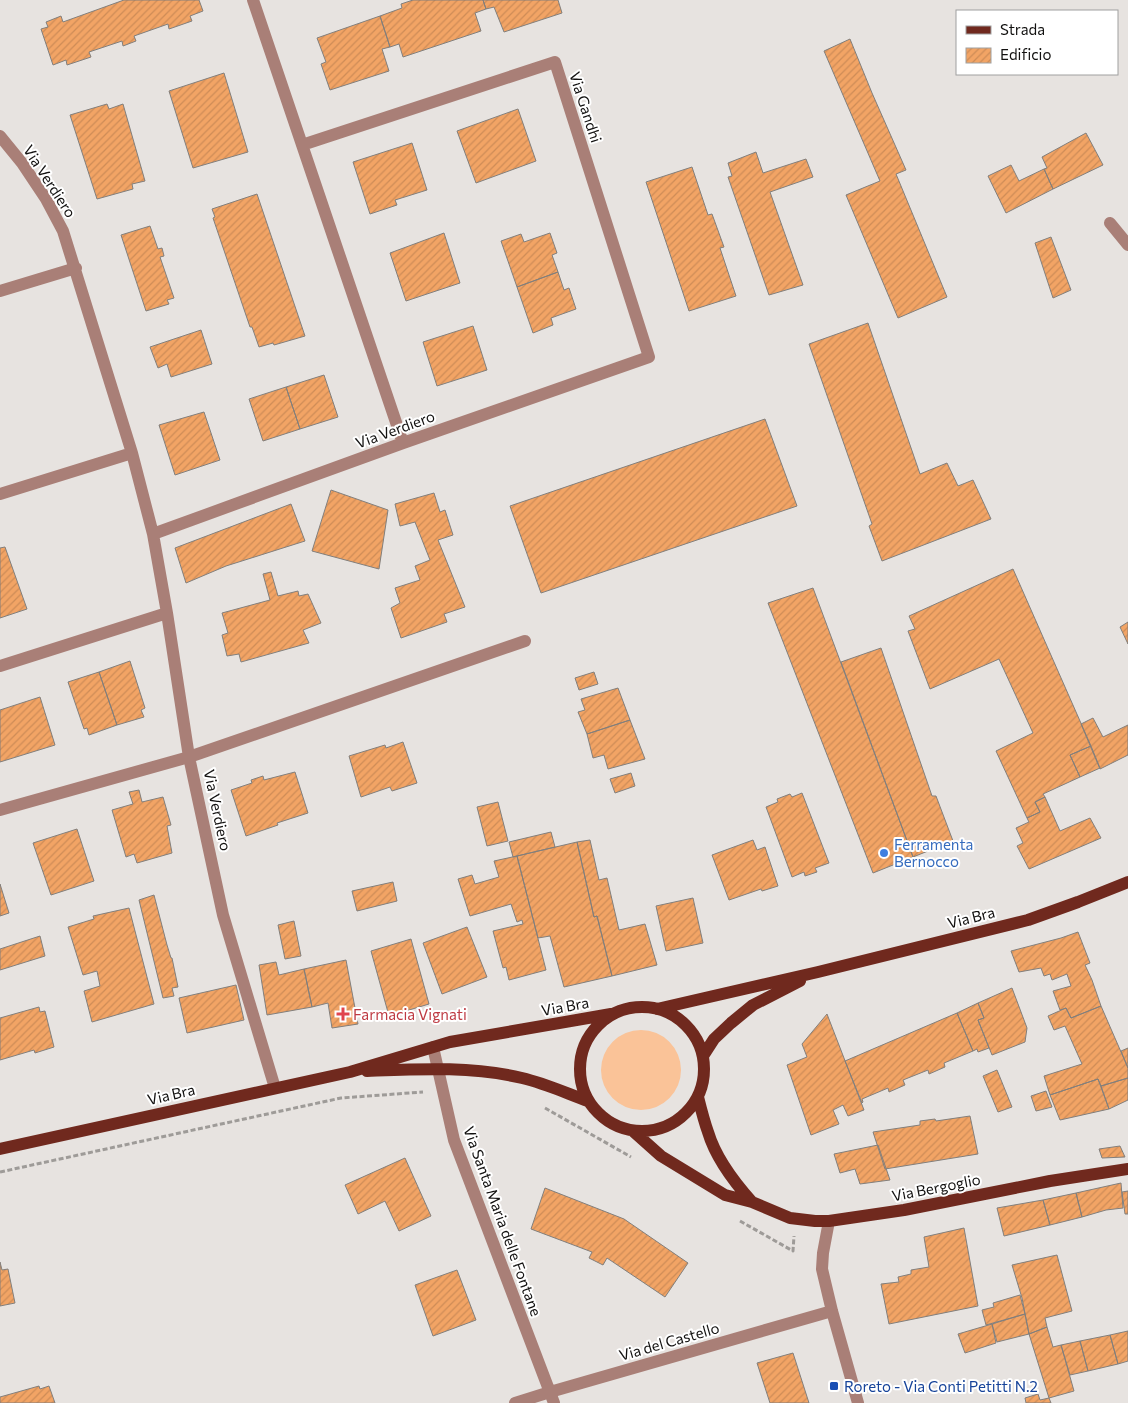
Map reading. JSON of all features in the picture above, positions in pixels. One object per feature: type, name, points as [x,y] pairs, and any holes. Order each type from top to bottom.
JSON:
[{"type":"main road","name":"Via Bra","points":[[657,1009],[818,972],[1028,920],[1128,882]]},
{"type":"main road","name":"Via Bra","points":[[703,1056],[714,1040],[753,1005],[818,972]]},
{"type":"main road","name":"Via Bra","points":[[0,1149],[350,1072],[450,1042],[641,1007],[657,1009],[673,1015],[697,1039],[703,1056],[704,1077],[698,1098],[686,1113],[671,1125],[653,1131],[633,1131],[615,1126],[600,1115],[588,1101],[580,1082],[579,1063],[585,1044],[596,1027],[611,1014]]},
{"type":"main road","name":"Via Bra","points":[[350,1072],[437,1069],[476,1070],[522,1078],[588,1101]]},
{"type":"main road","name":"Via Bergoglio","points":[[698,1098],[708,1134],[723,1165],[735,1183],[752,1202]]},
{"type":"main road","name":"Via Bergoglio","points":[[633,1131],[662,1156],[725,1195],[752,1202],[774,1212],[815,1221],[829,1221],[904,1210],[1050,1181],[1128,1169]]},
{"type":"street","points":[[253,0],[403,443]]},
{"type":"street","name":"Via Gandhi","points":[[302,145],[555,62],[649,357]]},
{"type":"street","name":"Via Verdiero","points":[[0,136],[22,163],[46,199],[63,231],[132,453],[153,534],[189,757],[224,915],[275,1088]]},
{"type":"street","points":[[1110,223],[1128,244]]},
{"type":"street","points":[[0,291],[76,268]]},
{"type":"street","name":"Via Verdiero","points":[[153,534],[403,443],[649,357]]},
{"type":"street","points":[[0,494],[132,453]]},
{"type":"street","points":[[0,666],[167,613]]},
{"type":"street","points":[[0,810],[189,757],[525,641]]},
{"type":"street","name":"Via Santa Maria delle Fontane","points":[[433,1047],[454,1140],[552,1397]]},
{"type":"street","points":[[829,1221],[822,1269],[858,1403]]},
{"type":"street","name":"Via del Castello","points":[[515,1403],[552,1397],[832,1311]]},
{"type":"path","points":[[0,1172],[341,1098],[443,1092]]},
{"type":"path","points":[[538,1105],[547,1108],[632,1158]]},
{"type":"path","points":[[733,1217],[793,1251],[796,1218]]},
{"type":"shaded area","points":[[641,1030],[656,1033],[669,1042],[678,1055],[681,1070],[678,1085],[669,1098],[656,1107],[641,1110],[626,1107],[613,1098],[604,1085],[601,1070],[604,1055],[613,1042],[626,1033]]},
{"type":"building","points":[[124,0],[199,0],[203,11],[190,16],[192,21],[169,29],[168,24],[134,36],[136,41],[123,46],[122,41],[89,52],[91,57],[67,65],[66,60],[53,65],[41,29],[48,27],[46,22],[61,16],[63,22]]},
{"type":"building","points":[[413,0],[483,0],[486,9],[475,13],[481,31],[403,57],[399,44],[390,47],[380,16],[402,8],[401,4]]},
{"type":"building","points":[[483,0],[558,0],[562,13],[504,32],[494,7],[486,9]]},
{"type":"building","points":[[380,16],[390,47],[382,49],[389,71],[330,90],[321,64],[326,62],[317,38]]},
{"type":"building","points":[[850,39],[906,170],[896,174],[947,297],[898,318],[846,195],[880,181],[824,51]]},
{"type":"building","points":[[224,73],[248,152],[193,168],[169,91]]},
{"type":"building","points":[[107,104],[109,109],[123,104],[145,181],[132,184],[133,189],[97,199],[70,115]]},
{"type":"building","points":[[518,109],[536,161],[476,183],[457,131]]},
{"type":"building","points":[[1086,133],[1103,165],[1053,189],[1044,169],[1047,168],[1042,157]]},
{"type":"building","points":[[412,143],[427,190],[395,200],[397,205],[370,214],[353,162]]},
{"type":"building","points":[[756,152],[763,173],[806,159],[813,177],[770,192],[803,285],[769,295],[728,177],[732,176],[728,163]]},
{"type":"building","points":[[1011,165],[1019,181],[1044,169],[1053,189],[1006,213],[988,176]]},
{"type":"building","points":[[692,167],[708,215],[712,214],[724,247],[720,248],[736,296],[689,311],[646,182]]},
{"type":"building","points":[[257,194],[305,336],[274,345],[273,343],[259,347],[252,327],[250,327],[213,218],[215,217],[212,209]]},
{"type":"building","points":[[150,226],[158,249],[162,248],[164,256],[160,257],[174,298],[167,300],[169,304],[146,311],[121,235]]},
{"type":"building","points":[[444,233],[460,283],[406,301],[390,253]]},
{"type":"building","points":[[550,233],[557,253],[552,255],[558,272],[517,287],[501,241],[521,234],[524,242]]},
{"type":"building","points":[[1051,237],[1071,290],[1053,298],[1035,243]]},
{"type":"building","points":[[558,272],[564,290],[569,288],[576,309],[551,318],[553,325],[533,333],[517,287]]},
{"type":"building","points":[[868,323],[920,474],[947,463],[958,486],[973,480],[991,519],[882,561],[869,526],[872,524],[809,344]]},
{"type":"building","points":[[473,326],[487,370],[437,386],[423,342]]},
{"type":"building","points":[[201,330],[212,364],[171,377],[167,364],[158,368],[150,347]]},
{"type":"building","points":[[324,375],[338,417],[300,429],[286,387]]},
{"type":"building","points":[[286,387],[300,429],[263,441],[249,399]]},
{"type":"building","points":[[204,412],[220,460],[175,475],[159,425]]},
{"type":"building","points":[[765,419],[797,506],[541,593],[510,506]]},
{"type":"building","points":[[331,490],[388,510],[379,569],[312,551]]},
{"type":"building","points":[[434,493],[440,512],[445,510],[453,535],[438,540],[465,607],[444,614],[447,622],[401,638],[391,608],[400,603],[395,588],[420,580],[415,566],[430,560],[415,522],[400,526],[395,504]]},
{"type":"building","points":[[291,504],[305,541],[226,566],[186,583],[175,548]]},
{"type":"building","points":[[5,547],[27,609],[0,618],[0,548]]},
{"type":"building","points":[[1013,569],[1091,746],[1070,755],[1080,777],[1043,794],[1045,797],[1035,802],[1040,812],[1027,818],[996,751],[1033,733],[999,659],[930,689],[908,631],[915,629],[909,616]]},
{"type":"building","points":[[271,572],[278,596],[298,591],[299,596],[308,594],[321,623],[303,630],[309,643],[241,662],[239,654],[227,656],[222,635],[228,633],[222,613],[270,600],[263,574]]},
{"type":"building","points":[[813,588],[913,857],[873,873],[768,603]]},
{"type":"building","points":[[1128,622],[1128,644],[1120,627]]},
{"type":"building","points":[[881,648],[932,796],[936,796],[953,841],[913,857],[841,662]]},
{"type":"building","points":[[130,661],[145,708],[141,710],[144,717],[117,725],[99,672]]},
{"type":"building","points":[[99,672],[117,725],[89,735],[87,728],[84,729],[68,682]]},
{"type":"building","points":[[594,672],[598,684],[579,690],[575,678]]},
{"type":"building","points":[[618,688],[630,720],[587,734],[578,712],[585,710],[581,699]]},
{"type":"building","points":[[40,697],[55,745],[0,762],[0,710]]},
{"type":"building","points":[[1093,718],[1103,737],[1128,725],[1128,755],[1100,769],[1081,724]]},
{"type":"building","points":[[630,720],[645,759],[608,769],[604,755],[593,758],[587,734]]},
{"type":"building","points":[[403,742],[417,783],[392,791],[390,787],[361,797],[349,756],[385,745],[386,748]]},
{"type":"building","points":[[1091,746],[1100,768],[1080,777],[1070,755]]},
{"type":"building","points":[[295,772],[308,813],[246,836],[231,790],[252,783],[251,780],[263,776],[264,780]]},
{"type":"building","points":[[631,773],[635,786],[615,793],[610,779]]},
{"type":"building","points":[[139,790],[142,802],[163,797],[171,825],[167,826],[172,853],[137,863],[134,854],[126,857],[112,810],[133,804],[129,792]]},
{"type":"building","points":[[802,793],[829,863],[815,868],[817,872],[805,876],[804,872],[792,877],[766,807],[778,802],[777,799],[790,794],[792,797]]},
{"type":"building","points":[[1045,797],[1060,831],[1090,818],[1101,838],[1029,869],[1017,846],[1023,843],[1016,828],[1029,822],[1027,818],[1040,812],[1035,802]]},
{"type":"building","points":[[498,802],[508,841],[487,846],[477,807]]},
{"type":"building","points":[[77,829],[94,881],[51,895],[33,843]]},
{"type":"building","points":[[551,832],[555,847],[513,857],[509,842]]},
{"type":"building","points":[[590,840],[599,880],[607,878],[619,930],[645,924],[657,965],[612,976],[597,916],[594,917],[577,842]]},
{"type":"building","points":[[753,840],[757,850],[765,847],[778,886],[762,891],[761,889],[729,900],[712,855]]},
{"type":"building","points":[[577,842],[594,917],[597,916],[612,976],[564,987],[550,936],[538,938],[517,856]]},
{"type":"building","points":[[517,856],[546,970],[509,980],[506,967],[503,968],[493,931],[523,924],[522,920],[517,922],[511,904],[470,916],[458,879],[472,875],[475,884],[499,877],[494,861]]},
{"type":"building","points":[[393,882],[397,901],[357,911],[352,891]]},
{"type":"building","points":[[0,884],[9,913],[0,916]]},
{"type":"building","points":[[154,895],[172,958],[178,987],[172,988],[174,996],[163,998],[139,900]]},
{"type":"building","points":[[693,898],[703,943],[666,951],[656,906]]},
{"type":"building","points":[[129,908],[154,1004],[92,1022],[84,991],[100,986],[97,971],[83,975],[68,927],[94,919],[93,916]]},
{"type":"building","points":[[294,921],[301,956],[285,959],[278,925]]},
{"type":"building","points":[[467,927],[487,977],[442,994],[423,943]]},
{"type":"building","points":[[1078,932],[1090,963],[1085,965],[1101,1006],[1071,1018],[1066,1008],[1060,1010],[1053,991],[1071,986],[1067,974],[1052,980],[1050,974],[1044,976],[1041,968],[1019,972],[1011,951]]},
{"type":"building","points":[[40,936],[45,956],[0,970],[0,949]]},
{"type":"building","points":[[411,939],[429,1004],[389,1016],[371,951]]},
{"type":"building","points":[[346,960],[358,1024],[332,1028],[328,1003],[312,1007],[304,969]]},
{"type":"building","points":[[276,962],[279,975],[304,969],[312,1007],[267,1015],[259,965]]},
{"type":"building","points":[[236,985],[244,1020],[187,1033],[179,998]]},
{"type":"building","points":[[1012,988],[1027,1028],[1025,1042],[992,1055],[978,1020],[984,1018],[978,1003]]},
{"type":"building","points":[[978,1003],[984,1018],[978,1020],[989,1048],[978,1052],[977,1049],[973,1051],[957,1013]]},
{"type":"building","points":[[1101,1006],[1128,1068],[1128,1078],[1101,1086],[1098,1079],[1050,1095],[1044,1076],[1082,1064],[1065,1026],[1054,1030],[1048,1016],[1066,1008],[1071,1018]]},
{"type":"building","points":[[39,1007],[40,1012],[45,1011],[54,1047],[35,1053],[34,1050],[0,1060],[0,1018]]},
{"type":"building","points":[[957,1013],[973,1051],[944,1063],[945,1067],[929,1074],[928,1070],[903,1080],[905,1085],[889,1092],[888,1088],[862,1099],[862,1103],[845,1061]]},
{"type":"building","points":[[827,1014],[864,1110],[848,1116],[843,1105],[833,1110],[839,1124],[811,1135],[787,1065],[807,1057],[802,1044]]},
{"type":"building","points":[[1128,1048],[1128,1068],[1121,1051]]},
{"type":"building","points":[[997,1070],[1012,1107],[998,1112],[983,1076]]},
{"type":"building","points":[[1128,1078],[1128,1100],[1109,1109],[1101,1086]]},
{"type":"building","points":[[1098,1079],[1109,1109],[1060,1120],[1050,1095]]},
{"type":"building","points":[[1046,1091],[1052,1107],[1036,1111],[1031,1096]]},
{"type":"building","points":[[970,1116],[978,1154],[885,1169],[873,1132],[920,1125],[920,1121],[935,1119],[936,1121]]},
{"type":"building","points":[[878,1145],[890,1180],[860,1184],[855,1169],[840,1173],[834,1154]]},
{"type":"building","points":[[1120,1146],[1125,1157],[1102,1158],[1099,1149]]},
{"type":"building","points":[[405,1158],[431,1216],[399,1231],[385,1201],[358,1214],[345,1185]]},
{"type":"building","points":[[1121,1183],[1123,1208],[1106,1210],[1082,1217],[1076,1193]]},
{"type":"building","points":[[545,1188],[624,1219],[688,1263],[665,1297],[607,1258],[603,1265],[589,1258],[592,1252],[531,1229]]},
{"type":"building","points":[[1128,1191],[1128,1214],[1125,1214],[1122,1192]]},
{"type":"building","points":[[1076,1193],[1082,1217],[1050,1225],[1043,1200]]},
{"type":"building","points":[[1043,1200],[1050,1225],[1004,1236],[997,1208]]},
{"type":"building","points":[[964,1228],[978,1306],[889,1324],[881,1284],[899,1282],[898,1277],[911,1274],[911,1270],[929,1267],[924,1237]]},
{"type":"building","points":[[1057,1255],[1072,1311],[1045,1318],[1047,1327],[1029,1334],[1022,1298],[1012,1265]]},
{"type":"building","points":[[0,1262],[2,1270],[8,1269],[15,1303],[0,1306]]},
{"type":"building","points":[[457,1270],[476,1320],[433,1336],[415,1285]]},
{"type":"building","points":[[1020,1295],[1025,1314],[986,1325],[982,1310],[994,1307],[993,1303]]},
{"type":"building","points":[[1025,1314],[1029,1334],[997,1342],[992,1324]]},
{"type":"building","points":[[992,1324],[996,1343],[965,1353],[958,1334]]},
{"type":"building","points":[[1047,1327],[1053,1347],[1061,1345],[1074,1391],[1049,1398],[1029,1334]]},
{"type":"building","points":[[1128,1331],[1128,1361],[1118,1364],[1110,1335]]},
{"type":"building","points":[[1110,1335],[1118,1364],[1088,1371],[1080,1341]]},
{"type":"building","points":[[1080,1341],[1088,1371],[1070,1375],[1061,1345]]},
{"type":"building","points":[[793,1353],[809,1403],[770,1403],[757,1363]]},
{"type":"building","points":[[39,1386],[40,1389],[49,1386],[55,1403],[0,1403],[0,1397]]},
{"type":"building","points":[[1038,1394],[1040,1400],[1049,1398],[1051,1403],[1026,1403],[1025,1398]]},
{"type":"place","name":"Ferramenta Bernocco","points":[[884,853]]},
{"type":"place","name":"Farmacia Vignati","points":[[343,1014]]},
{"type":"place","name":"Roreto - Via Conti Petitti N.2","points":[[834,1386]]}]
